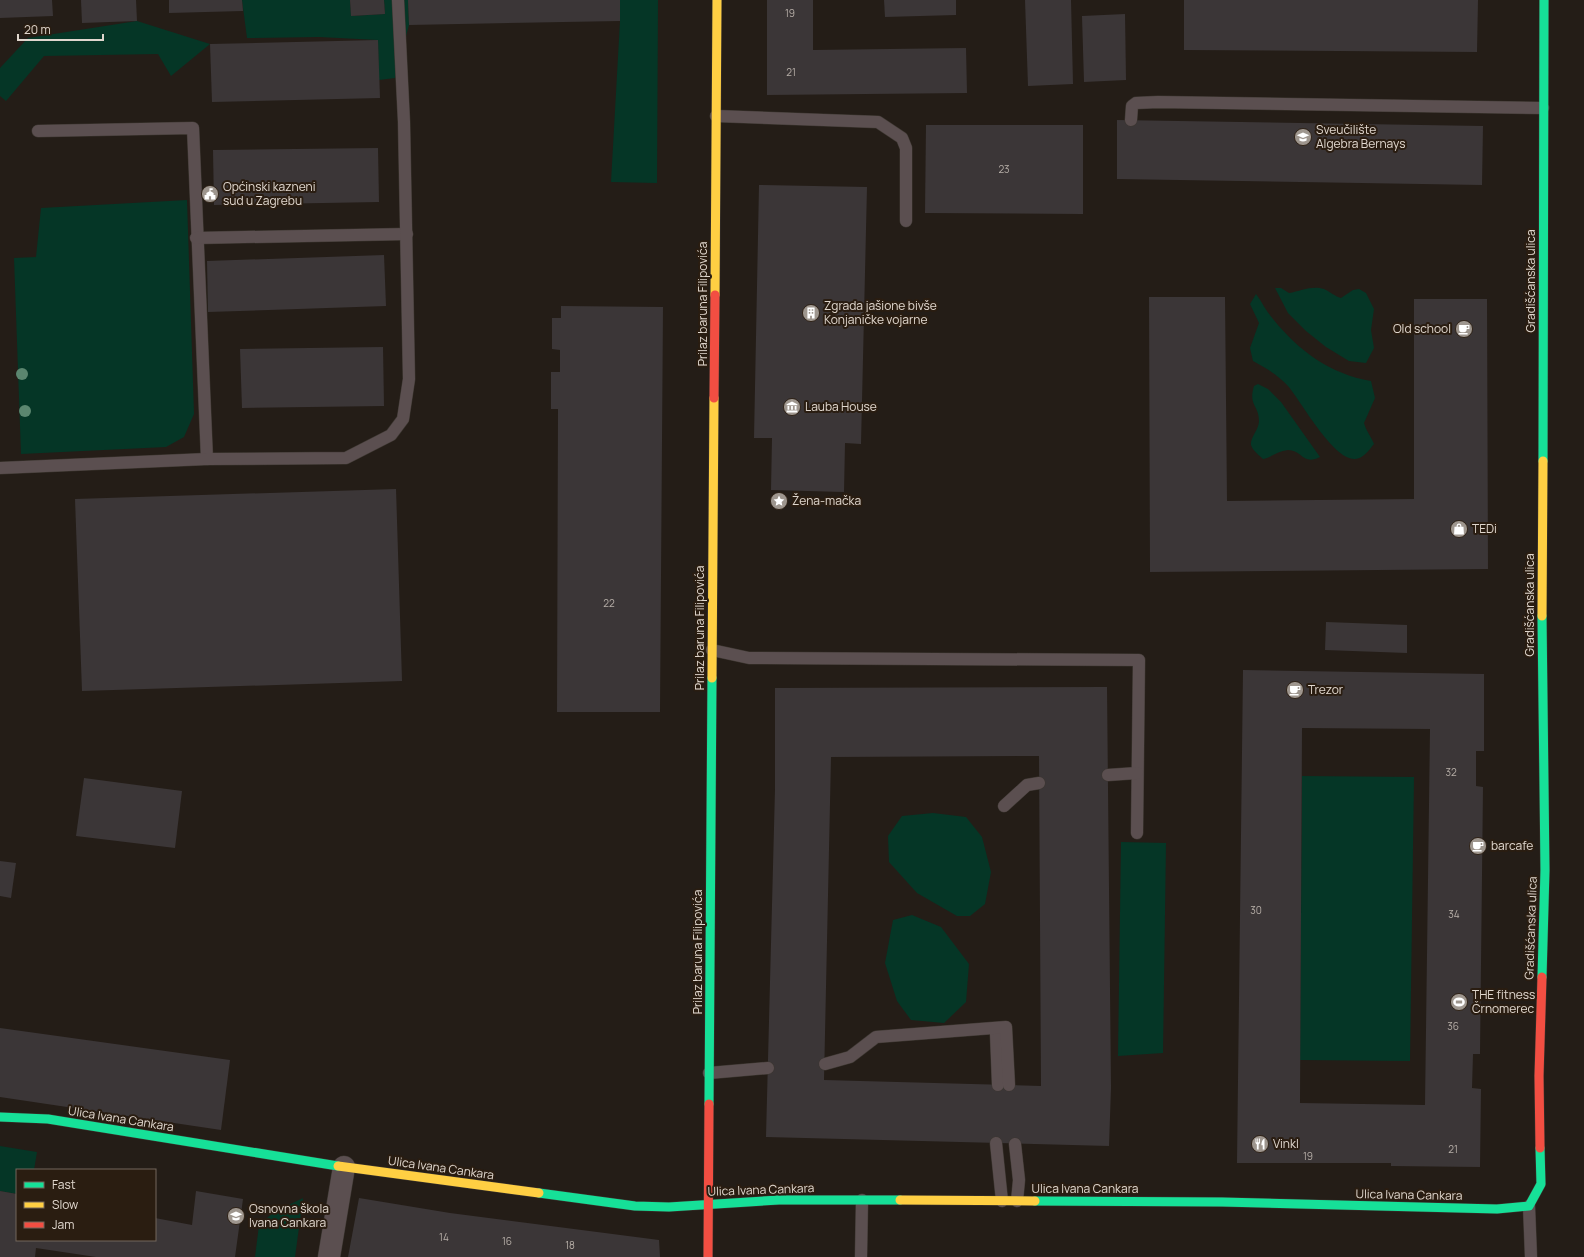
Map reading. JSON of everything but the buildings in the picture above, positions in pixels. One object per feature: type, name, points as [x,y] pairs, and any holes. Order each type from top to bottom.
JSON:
[{"type":"street","name":"Prilaz baruna Filipovića","points":[[708,1257],[717,0]]},
{"type":"street","name":"Gradišćanska ulica","points":[[1529,1206],[1541,1184],[1539,1076],[1544,870],[1542,671],[1544,0]]},
{"type":"street","name":"Ulica Ivana Cankara","points":[[0,1117],[48,1120],[344,1167],[635,1206],[669,1207],[779,1200],[1002,1200],[1222,1202],[1497,1209],[1529,1206]]},
{"type":"street","points":[[329,1257],[344,1167]]},
{"type":"lane","points":[[0,468],[207,459],[346,458],[391,435],[402,419],[409,379],[404,122],[398,0]]},
{"type":"lane","points":[[1131,120],[1132,106],[1136,102],[1543,108]]},
{"type":"lane","points":[[716,116],[878,122],[902,138],[906,148],[906,221]]},
{"type":"lane","points":[[38,131],[193,128],[196,238],[207,459]]},
{"type":"lane","points":[[196,238],[407,234]]},
{"type":"lane","points":[[712,650],[750,658],[1140,660],[1137,833]]},
{"type":"lane","points":[[1108,775],[1137,773]]},
{"type":"lane","points":[[1004,806],[1027,785],[1039,783]]},
{"type":"lane","points":[[825,1064],[850,1057],[876,1037],[1006,1027],[1003,1085],[996,1034]]},
{"type":"lane","points":[[709,1073],[768,1068]]},
{"type":"lane","points":[[996,1143],[1002,1200]]},
{"type":"lane","points":[[1015,1144],[1019,1180],[1017,1201]]},
{"type":"lane","points":[[860,1257],[862,1200]]},
{"type":"lane","points":[[1529,1206],[1531,1257]]},
{"type":"green space","points":[[242,0],[350,0],[351,16],[385,14],[384,0],[408,0],[409,25],[395,78],[379,80],[378,40],[319,37],[247,38]]},
{"type":"green space","points":[[620,0],[658,0],[657,183],[611,182]]},
{"type":"green space","points":[[137,21],[210,44],[171,76],[158,54],[44,56],[6,101],[0,96],[0,68],[28,38]]},
{"type":"green space","points":[[187,200],[194,414],[184,437],[166,447],[21,454],[14,258],[36,257],[41,208]]},
{"type":"green space","points":[[1275,288],[1281,288],[1289,293],[1311,288],[1320,288],[1341,298],[1353,290],[1359,289],[1366,293],[1374,309],[1371,330],[1374,348],[1366,363],[1349,361],[1326,347],[1306,331],[1288,313]]},
{"type":"green space","points":[[1256,294],[1268,313],[1283,331],[1305,351],[1329,367],[1342,373],[1371,381],[1375,398],[1364,423],[1374,444],[1363,456],[1358,459],[1346,457],[1337,450],[1318,428],[1288,386],[1272,372],[1253,361],[1250,348],[1259,323],[1250,304]]},
{"type":"green space","points":[[1258,384],[1268,389],[1281,402],[1320,457],[1310,460],[1306,459],[1297,452],[1288,450],[1263,459],[1255,451],[1251,445],[1251,442],[1259,424],[1259,416],[1253,402],[1252,393],[1254,386]]},
{"type":"green space","points":[[1302,776],[1414,777],[1410,1061],[1300,1060]]},
{"type":"green space","points":[[933,813],[966,817],[982,837],[991,872],[985,904],[970,916],[957,916],[917,893],[889,862],[888,836],[902,816]]},
{"type":"green space","points":[[1121,842],[1166,843],[1163,1053],[1118,1056]]},
{"type":"green space","points":[[912,915],[941,927],[969,964],[966,1002],[944,1023],[911,1020],[897,1001],[885,963],[893,920]]},
{"type":"green space","points":[[0,1146],[37,1152],[34,1169],[16,1169],[16,1194],[0,1191]]},
{"type":"green space","points":[[303,1198],[295,1257],[255,1257],[259,1225],[274,1212]]},
{"type":"traffic: fast","points":[[1543,461],[1544,0]]},
{"type":"traffic: fast","points":[[1542,616],[1545,870],[1542,977]]},
{"type":"traffic: fast","points":[[709,1104],[712,678]]},
{"type":"traffic: fast","points":[[0,1117],[48,1119],[338,1166]]},
{"type":"traffic: fast","points":[[1035,1201],[1222,1202],[1497,1209],[1529,1206],[1541,1184],[1540,1148]]},
{"type":"traffic: fast","points":[[539,1193],[635,1206],[669,1207],[779,1200],[900,1200]]},
{"type":"traffic: slow","points":[[715,295],[717,0]]},
{"type":"traffic: slow","points":[[712,678],[714,398]]},
{"type":"traffic: slow","points":[[1542,616],[1543,461]]},
{"type":"traffic: slow","points":[[338,1166],[539,1193]]},
{"type":"traffic: slow","points":[[900,1200],[1035,1201]]},
{"type":"traffic: jam","points":[[714,398],[715,295]]},
{"type":"traffic: jam","points":[[1540,1148],[1539,1076],[1542,977]]},
{"type":"traffic: jam","points":[[708,1257],[709,1104]]},
{"type":"place","name":"Sveučilište Algebra Bernays","points":[[1303,137]]},
{"type":"place","name":"Općinski kazneni sud u Zagrebu","points":[[210,194]]},
{"type":"place","name":"Zgrada jašione bivše Konjaničke vojarne","points":[[811,313]]},
{"type":"place","name":"Old school","points":[[1464,329]]},
{"type":"place","name":"Lauba House","points":[[792,407]]},
{"type":"place","name":"Žena-mačka","points":[[779,501]]},
{"type":"place","name":"TEDi","points":[[1459,529]]},
{"type":"place","name":"Trezor","points":[[1295,690]]},
{"type":"place","name":"barcafe","points":[[1478,846]]},
{"type":"place","name":"THE fitness Črnomerec","points":[[1459,1002]]},
{"type":"place","name":"Vinkl","points":[[1260,1144]]},
{"type":"place","name":"Osnovna škola Ivana Cankara","points":[[236,1216]]}]
